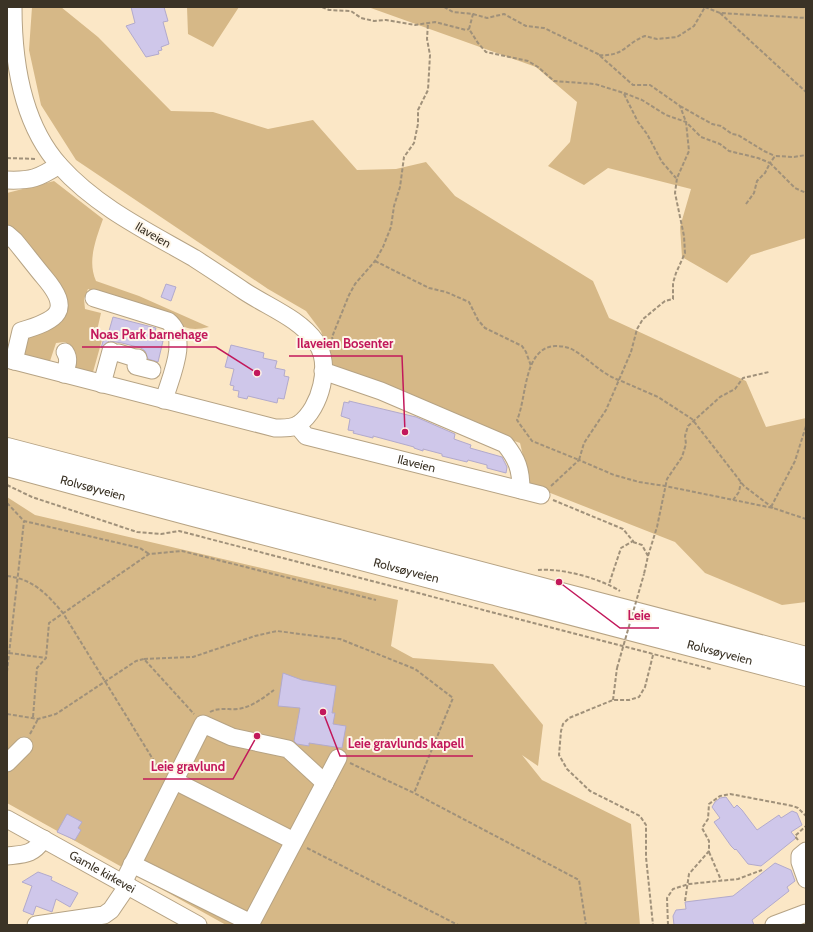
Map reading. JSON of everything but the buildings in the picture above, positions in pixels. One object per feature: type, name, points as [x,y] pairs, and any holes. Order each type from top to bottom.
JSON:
[{"type":"main road","name":"Rolvsøyveien","points":[[7,449],[806,658]]},
{"type":"main road","name":"Rolvsøyveien","points":[[7,464],[196,516],[806,675]]},
{"type":"street","name":"Ilaveien","points":[[11,10],[22,88],[32,121],[54,159],[109,210],[201,263],[300,325],[316,341],[320,348],[323,371],[321,387],[315,403],[299,424],[301,430],[306,436],[541,495]]},
{"type":"street","points":[[7,180],[27,181],[45,174],[54,159]]},
{"type":"street","points":[[7,234],[15,241],[52,286],[60,299],[60,306],[56,315],[38,325],[14,330],[11,360],[275,428],[289,428],[299,424]]},
{"type":"street","points":[[94,298],[168,321],[174,326],[177,332],[179,347],[164,400]]},
{"type":"street","points":[[64,374],[68,362],[68,356],[65,352]]},
{"type":"street","points":[[102,384],[115,352],[138,358],[136,366],[152,370]]},
{"type":"street","points":[[323,371],[381,392],[505,444],[516,457],[521,480],[521,490]]},
{"type":"street","points":[[36,925],[104,915],[111,910],[125,884],[132,864],[203,724],[232,738],[288,749],[325,783]]},
{"type":"street","points":[[7,762],[24,746]]},
{"type":"street","points":[[132,864],[251,923],[338,758]]},
{"type":"street","points":[[173,785],[294,841]]},
{"type":"street","name":"Gamle kirkevei","points":[[7,819],[198,925]]},
{"type":"street","points":[[7,856],[27,854],[36,849],[44,839]]},
{"type":"street","points":[[806,851],[800,856],[800,862],[806,879]]},
{"type":"street","points":[[774,925],[806,913]]},
{"type":"path","points":[[322,7],[329,10],[351,11],[361,18],[374,21],[386,20],[415,25],[437,22],[466,30],[469,29]]},
{"type":"path","points":[[444,7],[453,12],[473,14],[487,18],[504,14],[526,26],[544,28],[598,54],[633,85],[650,85],[680,106],[712,124],[721,126],[732,134],[738,135],[775,156],[794,158],[806,155]]},
{"type":"path","points":[[598,54],[610,56],[627,48],[645,36],[657,39],[674,39],[694,26],[704,7],[720,12],[806,18]]},
{"type":"path","points":[[720,12],[806,92]]},
{"type":"path","points":[[473,14],[469,29],[486,52],[528,61],[538,67],[554,82],[595,84],[642,100],[666,115],[686,122],[702,137],[720,144],[729,151],[770,162],[795,188],[806,193]]},
{"type":"path","points":[[334,346],[332,337],[349,295],[355,284],[375,261],[383,247],[391,227],[394,206],[400,187],[404,157],[416,138],[418,110],[428,90],[430,55],[427,39],[428,23]]},
{"type":"path","points":[[624,93],[638,122],[647,134],[662,162],[676,178]]},
{"type":"path","points":[[648,556],[642,545],[633,542],[622,529],[541,495],[579,460],[584,443],[606,410],[631,352],[637,328],[643,319],[665,302],[673,299],[673,283],[676,273],[686,253],[675,193],[676,178],[689,151],[686,122],[680,106]]},
{"type":"path","points":[[746,204],[754,193],[757,181],[766,173],[770,162],[775,156]]},
{"type":"path","points":[[7,158],[54,159]]},
{"type":"path","points":[[375,261],[429,288],[446,292],[469,302],[478,320],[485,328],[522,346],[531,366]]},
{"type":"path","points":[[772,508],[741,482],[694,420],[658,397],[608,376],[575,351],[566,347],[547,347],[540,351],[531,366],[524,391],[521,411],[517,420],[518,424],[532,441],[614,475],[639,482],[772,508],[806,519]]},
{"type":"path","points":[[613,700],[618,668],[657,527],[665,486],[671,471],[682,457],[686,444],[686,431],[688,426],[720,397],[735,390],[743,378],[769,372]]},
{"type":"path","points":[[772,508],[795,461],[806,426]]},
{"type":"path","points":[[733,500],[739,492],[741,482]]},
{"type":"path","points":[[7,485],[32,497],[137,532],[161,534],[179,531],[714,670]]},
{"type":"path","points":[[7,503],[24,521],[140,548],[149,554]]},
{"type":"path","points":[[7,672],[24,521]]},
{"type":"path","points":[[609,584],[621,548],[633,542]]},
{"type":"path","points":[[33,717],[37,668],[46,658],[49,623],[149,554],[182,551],[376,600]]},
{"type":"path","points":[[7,576],[18,578],[45,592],[63,612],[105,681],[173,785]]},
{"type":"path","points":[[7,714],[38,719],[56,714],[136,661],[144,658],[193,657],[255,636],[277,631],[340,639],[415,669],[453,698],[414,793]]},
{"type":"path","points":[[9,653],[46,658]]},
{"type":"path","points":[[653,655],[645,687],[639,696],[629,700],[613,700],[570,718],[563,724],[559,755],[567,769],[590,791],[640,816],[646,826],[646,857],[653,925]]},
{"type":"path","points":[[144,658],[203,724],[208,714],[214,710],[244,707],[256,703],[274,690]]},
{"type":"path","points":[[338,758],[414,793],[580,880],[586,925]]},
{"type":"path","points":[[721,880],[709,851],[709,841],[702,828],[708,819],[709,804],[720,796],[730,794],[793,806],[798,808],[806,816]]},
{"type":"path","points":[[294,841],[458,925]]},
{"type":"path","points":[[685,901],[689,884],[689,874],[709,851]]},
{"type":"path","points":[[668,925],[668,894],[673,889],[689,884],[721,880],[738,880],[762,870]]},
{"type":"shaded area","points":[[32,7],[61,7],[98,37],[171,111],[213,112],[268,129],[313,120],[357,170],[396,169],[426,162],[455,196],[593,281],[609,318],[746,381],[766,427],[806,418],[806,602],[782,605],[705,573],[675,542],[530,485],[520,443],[336,379],[321,331],[306,311],[268,289],[76,160],[41,105],[29,50]]},
{"type":"shaded area","points":[[187,7],[239,7],[213,47],[188,34]]},
{"type":"shaded area","points":[[368,7],[806,7],[806,238],[751,255],[727,283],[682,257],[680,227],[691,189],[608,168],[584,185],[548,166],[570,142],[577,102],[536,67]]},
{"type":"shaded area","points":[[54,181],[103,219],[95,242],[92,258],[93,273],[96,281],[139,296],[209,327],[194,329],[185,327],[172,320],[88,289],[84,299],[85,309],[101,313],[96,335],[102,340],[93,372],[70,368],[71,347],[65,342],[56,343],[50,361],[24,355],[27,337],[59,315],[7,229],[7,193]]},
{"type":"shaded area","points":[[7,497],[35,515],[398,600],[391,646],[413,658],[493,664],[543,725],[538,766],[522,755],[542,780],[631,824],[640,925],[226,925],[7,803]]},
{"type":"place","name":"Noas Park barnehage","points":[[257,373]]},
{"type":"place","name":"Ilaveien Bosenter","points":[[405,432]]},
{"type":"place","name":"Leie","points":[[559,582]]},
{"type":"place","name":"Leie gravlunds kapell","points":[[323,712]]},
{"type":"place","name":"Leie gravlund","points":[[257,736]]}]
